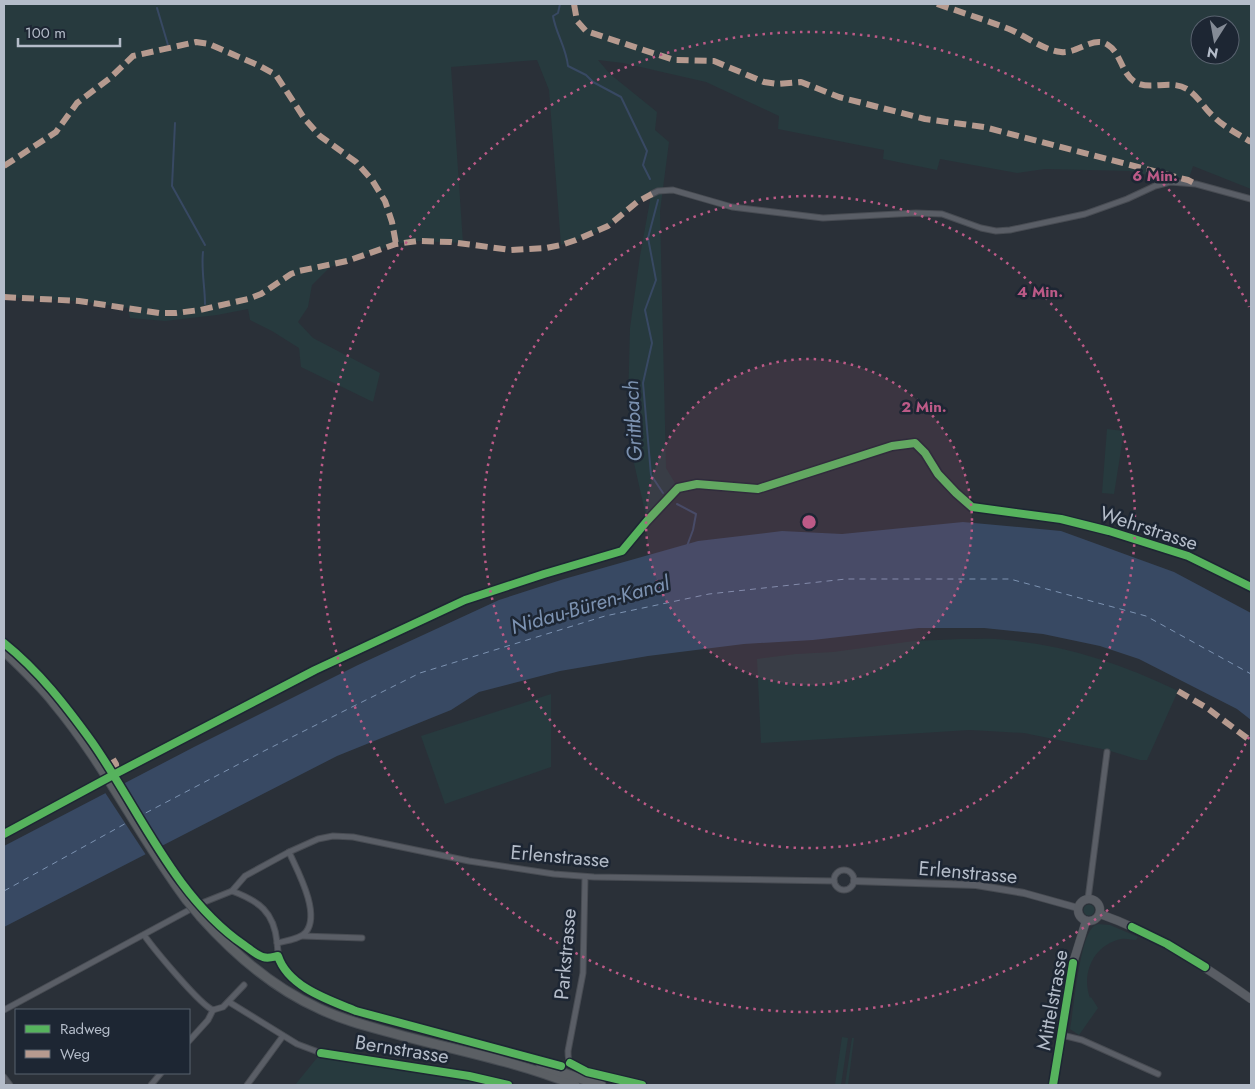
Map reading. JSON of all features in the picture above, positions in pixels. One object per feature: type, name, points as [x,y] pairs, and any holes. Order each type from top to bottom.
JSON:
[{"type":"highway","points":[[4,651],[34,680],[54,703],[83,742],[167,873],[186,899],[201,917],[265,978],[307,1003],[338,1016],[404,1036],[534,1070],[575,1085]]},
{"type":"highway","points":[[242,958],[304,995],[362,1019],[536,1064],[601,1085]]},
{"type":"main road","points":[[1088,899],[1095,900],[1098,903],[1100,914],[1094,920],[1086,921],[1079,916],[1078,908],[1082,901],[1088,899]]},
{"type":"main road","points":[[1100,914],[1139,930],[1172,947],[1251,999]]},
{"type":"main road","name":"Mittelstrasse","points":[[1053,1085],[1073,963],[1086,921]]},
{"type":"street","points":[[652,194],[665,190],[685,193],[709,202],[732,207],[824,218],[916,213],[942,214],[996,231],[1010,230],[1085,214],[1127,199],[1155,186],[1170,182],[1196,184],[1251,199]]},
{"type":"street","name":"Wehrstrasse","points":[[1032,515],[1109,531],[1188,556],[1251,587]]},
{"type":"street","points":[[1088,899],[1107,752]]},
{"type":"street","points":[[4,834],[93,786]]},
{"type":"street","name":"Erlenstrasse","points":[[4,1010],[202,903],[232,891],[244,876],[289,852],[318,839],[333,836],[344,836],[522,870],[584,877],[834,881]]},
{"type":"street","points":[[289,852],[304,885],[308,899],[310,918],[306,932],[301,936]]},
{"type":"street","points":[[844,870],[853,874],[854,881],[852,887],[844,890],[836,886],[834,881],[838,872],[844,870]]},
{"type":"street","name":"Parkstrasse","points":[[584,877],[583,973],[568,1051],[570,1063],[587,1072],[642,1085]]},
{"type":"street","name":"Erlenstrasse","points":[[854,881],[970,884],[1024,893],[1078,908]]},
{"type":"street","points":[[232,891],[248,897],[262,907],[273,924],[280,962],[289,975],[324,998],[356,1011]]},
{"type":"street","points":[[144,935],[202,1001],[213,1010],[220,1009],[229,1002],[244,985]]},
{"type":"street","points":[[277,943],[301,936],[362,938]]},
{"type":"street","points":[[229,1002],[284,1036],[306,1048],[321,1053]]},
{"type":"street","points":[[190,1040],[208,1020],[213,1010]]},
{"type":"street","name":"Mittelstrasse","points":[[1062,1035],[1082,1040],[1158,1074]]},
{"type":"street","points":[[247,1085],[284,1036]]},
{"type":"street","points":[[151,1085],[160,1074]]},
{"type":"street","points":[[4,1077],[10,1085]]},
{"type":"green space","points":[[4,4],[1251,4],[1251,189],[1193,166],[1189,178],[1161,178],[1130,171],[1045,169],[1017,173],[940,159],[937,170],[883,159],[884,150],[778,129],[779,116],[706,82],[623,63],[598,60],[610,74],[657,112],[655,130],[669,142],[660,211],[666,468],[678,488],[647,521],[634,463],[628,404],[630,328],[651,195],[634,204],[609,225],[561,245],[549,90],[537,60],[451,67],[463,243],[418,241],[396,244],[330,267],[312,285],[308,307],[298,322],[313,338],[380,373],[373,402],[301,367],[299,348],[250,320],[248,309],[217,315],[165,321],[130,318],[128,308],[79,301],[4,297]]},
{"type":"green space","points":[[1107,429],[1124,431],[1114,494],[1102,493]]},
{"type":"green space","points":[[1007,640],[1074,652],[1136,672],[1178,691],[1147,760],[1140,760],[1107,750],[1024,733],[970,730],[761,743],[757,659],[833,652],[914,641]]},
{"type":"green space","points":[[551,694],[551,767],[445,804],[421,736]]},
{"type":"green space","points":[[1089,904],[1095,910],[1089,916],[1083,910]]},
{"type":"green space","points":[[1098,924],[1110,925],[1138,937],[1136,940],[1121,939],[1111,942],[1103,947],[1092,962],[1088,970],[1088,989],[1090,998],[1098,1008],[1079,1035],[1070,1029],[1080,961],[1087,936],[1093,927]]},
{"type":"green space","points":[[842,1037],[848,1038],[841,1085],[835,1085]]},
{"type":"green space","points":[[852,1038],[854,1038],[848,1085],[845,1085]]},
{"type":"green space","points":[[321,1053],[469,1076],[508,1085],[295,1085]]},
{"type":"water","name":"Nidau-Büren-Kanal","points":[[963,522],[1061,531],[1174,572],[1251,613],[1251,720],[1237,709],[1139,659],[1100,646],[1043,634],[984,628],[919,628],[813,640],[744,644],[648,656],[560,671],[479,692],[451,710],[337,756],[4,927],[4,846],[194,747],[358,665],[499,600],[564,579],[698,541],[782,531],[842,534]]},
{"type":"pier","points":[[118,784],[160,848],[146,855],[104,791]]},
{"type":"waterway","name":"Grittbach","points":[[560,4],[558,13],[553,16],[568,66],[621,97],[647,151],[643,165],[650,179]]},
{"type":"waterway","points":[[157,8],[168,45]]},
{"type":"waterway","points":[[175,123],[172,186],[205,245]]},
{"type":"waterway","name":"Grittbach","points":[[658,200],[648,238],[656,280],[645,310],[652,343],[643,383],[651,475],[663,493]]},
{"type":"waterway","points":[[203,252],[205,304]]},
{"type":"waterway","points":[[677,504],[696,514],[687,546]]},
{"type":"ferry route","points":[[136,818],[260,753],[420,673],[605,616],[709,594],[846,579],[1010,579],[1146,616],[1251,674]]},
{"type":"ferry route","points":[[4,891],[130,821]]},
{"type":"marked path","points":[[574,4],[577,21],[586,31],[674,60],[714,61],[764,82],[778,84],[801,82],[839,97],[925,119],[984,127],[1188,180],[1196,184]]},
{"type":"marked path","points":[[937,4],[1009,29],[1054,51],[1067,52],[1097,42],[1108,45],[1116,53],[1127,74],[1135,82],[1147,85],[1174,85],[1187,89],[1217,120],[1251,142]]},
{"type":"marked path","points":[[4,166],[56,132],[77,103],[110,78],[133,56],[196,42],[209,44],[276,75],[304,118],[320,136],[356,162],[372,180],[385,201],[392,222],[396,244]]},
{"type":"marked path","points":[[4,297],[79,301],[159,313],[200,310],[248,299],[261,294],[291,274],[299,271],[347,261],[396,244],[418,241],[451,242],[511,250],[561,245],[608,226],[637,202],[652,194]]},
{"type":"marked path","points":[[1178,691],[1207,708],[1251,741]]},
{"type":"marked path","points":[[113,759],[116,764],[117,773]]},
{"type":"cycle path","points":[[4,834],[315,670],[465,600],[622,551],[678,488],[697,484],[758,489],[892,446],[915,443],[925,453],[938,474],[972,507],[1061,519],[1109,531],[1188,556],[1251,587]]},
{"type":"cycle path","name":"Bernstrasse","points":[[4,643],[40,677],[62,702],[92,742],[178,878],[220,926],[244,945],[263,957],[278,956],[283,967],[300,984],[322,997],[356,1011],[561,1066]]},
{"type":"cycle path","points":[[1132,927],[1167,944],[1205,967]]},
{"type":"cycle path","points":[[1053,1085],[1073,963]]},
{"type":"cycle path","name":"Bernstrasse","points":[[321,1053],[469,1076],[508,1085]]},
{"type":"cycle path","points":[[570,1063],[587,1072],[642,1085]]}]
